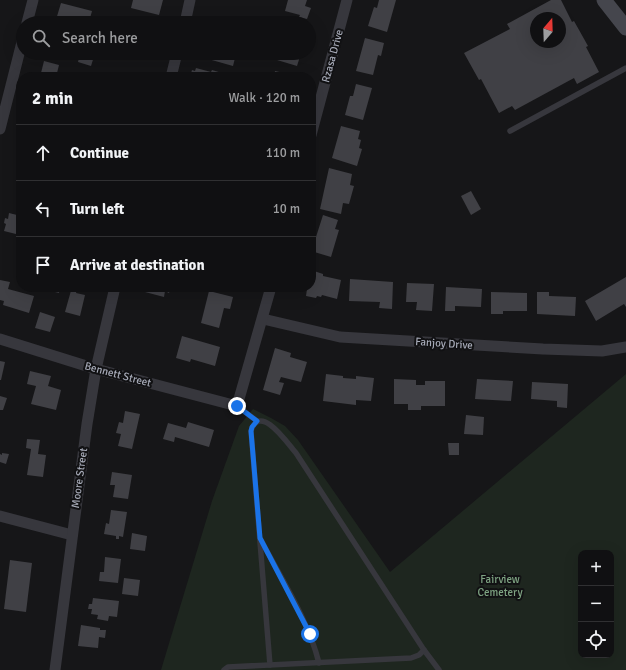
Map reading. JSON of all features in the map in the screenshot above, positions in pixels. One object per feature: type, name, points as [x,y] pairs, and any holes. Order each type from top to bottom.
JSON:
[{"type":"main road","points":[[604,0],[626,28]]},
{"type":"street","points":[[29,16],[33,0]]},
{"type":"street","points":[[187,16],[190,0]]},
{"type":"street","name":"Rzasa Drive","points":[[316,116],[347,0]]},
{"type":"street","points":[[0,129],[17,60]]},
{"type":"street","points":[[172,72],[175,60]]},
{"type":"street","name":"Moore Street","points":[[56,670],[86,431],[96,369],[114,292]]},
{"type":"street","points":[[237,406],[270,292]]},
{"type":"street","name":"Fanjoy Drive","points":[[263,319],[340,337],[543,349],[602,351],[626,347]]},
{"type":"street","name":"Bennett Street","points":[[0,339],[96,369],[237,406]]},
{"type":"street","points":[[0,516],[72,535]]},
{"type":"lane","points":[[510,131],[626,68]]},
{"type":"lane","points":[[237,406],[257,421]]},
{"type":"lane","points":[[270,665],[251,431],[252,427],[257,421],[264,420],[272,425],[296,453],[424,650],[439,670]]},
{"type":"lane","points":[[260,538],[307,626],[315,646],[319,663]]},
{"type":"lane","points":[[224,670],[228,667],[411,658],[419,655],[424,650]]},
{"type":"green space","name":"Fairview Cemetery","points":[[626,374],[626,670],[161,670],[212,501],[239,426],[253,409],[285,426],[298,440],[390,572]]},
{"type":"building","points":[[133,0],[163,0],[159,15],[131,8]]},
{"type":"building","points":[[288,0],[307,0],[305,6],[311,8],[308,16],[300,16],[285,11]]},
{"type":"building","points":[[379,0],[396,0],[387,32],[368,26],[374,7],[377,8]]},
{"type":"building","points":[[551,0],[561,0],[572,22],[574,21],[588,46],[586,47],[599,72],[577,84],[574,78],[515,110],[512,106],[499,113],[481,79],[479,80],[464,53],[510,29],[507,24]]},
{"type":"building","points":[[61,3],[92,11],[91,16],[57,16]]},
{"type":"building","points":[[365,38],[384,43],[381,56],[378,55],[373,75],[356,71]]},
{"type":"building","points":[[78,60],[93,60],[91,66],[78,62]]},
{"type":"building","points":[[212,60],[234,60],[233,66]]},
{"type":"building","points":[[277,60],[299,60],[297,66]]},
{"type":"building","points":[[44,61],[59,65],[57,72],[41,72]]},
{"type":"building","points":[[196,68],[211,72],[191,72],[192,70],[195,71]]},
{"type":"building","points":[[356,84],[372,88],[363,120],[345,115],[350,96],[353,96]]},
{"type":"building","points":[[341,126],[360,131],[358,139],[361,140],[359,148],[362,149],[357,166],[332,158]]},
{"type":"building","points":[[329,168],[352,174],[350,185],[354,186],[349,204],[343,203],[341,214],[320,209]]},
{"type":"building","points":[[471,191],[481,209],[471,215],[461,196]]},
{"type":"building","points":[[9,213],[16,215],[16,234],[4,231],[6,224],[4,223],[5,218],[8,219]]},
{"type":"building","points":[[323,215],[338,220],[335,229],[339,230],[331,257],[316,252],[316,237]]},
{"type":"building","points":[[316,272],[323,274],[323,276],[341,280],[337,299],[322,295],[321,297],[317,296],[316,298],[306,296],[307,292],[316,292]]},
{"type":"building","points":[[626,277],[626,307],[624,304],[596,321],[585,301]]},
{"type":"building","points":[[350,279],[393,282],[392,309],[379,308],[380,302],[349,301]]},
{"type":"building","points":[[0,280],[10,282],[8,289],[34,296],[29,313],[3,305],[4,301],[0,300]]},
{"type":"building","points":[[407,283],[434,284],[432,311],[416,310],[417,302],[406,302]]},
{"type":"building","points":[[446,287],[482,289],[481,307],[455,306],[455,311],[445,311]]},
{"type":"building","points":[[71,292],[85,295],[80,316],[65,312]]},
{"type":"building","points":[[145,292],[165,292],[164,297]]},
{"type":"building","points":[[209,292],[233,297],[230,309],[224,308],[219,328],[201,323]]},
{"type":"building","points":[[491,292],[527,293],[527,311],[503,311],[503,314],[491,314]]},
{"type":"building","points":[[537,292],[549,292],[549,296],[576,297],[575,316],[537,314]]},
{"type":"building","points":[[40,312],[55,317],[50,332],[35,328]]},
{"type":"building","points":[[182,336],[220,347],[215,366],[191,359],[190,362],[176,358]]},
{"type":"building","points":[[275,348],[291,353],[290,357],[307,362],[301,382],[281,377],[279,382],[284,383],[280,395],[263,390]]},
{"type":"building","points":[[0,361],[5,362],[1,380],[0,380]]},
{"type":"building","points":[[30,371],[51,376],[48,386],[61,390],[56,410],[31,404],[36,386],[27,384]]},
{"type":"building","points":[[326,374],[343,376],[343,378],[356,379],[356,376],[374,378],[371,401],[356,400],[356,405],[323,401]]},
{"type":"building","points":[[394,379],[416,380],[416,385],[425,385],[425,381],[445,381],[445,406],[421,406],[421,410],[408,410],[408,404],[394,404]]},
{"type":"building","points":[[477,379],[513,381],[511,401],[475,399]]},
{"type":"building","points":[[532,382],[568,384],[567,408],[557,407],[557,401],[531,399]]},
{"type":"building","points":[[0,396],[7,398],[3,410],[0,410]]},
{"type":"building","points":[[125,411],[140,414],[132,449],[118,446],[121,434],[116,433],[119,422],[123,423]]},
{"type":"building","points":[[466,415],[484,417],[483,435],[464,434]]},
{"type":"building","points":[[188,422],[214,430],[209,447],[175,437],[174,442],[163,439],[168,423],[186,428]]},
{"type":"building","points":[[27,439],[40,440],[38,454],[46,455],[43,477],[27,475],[31,449],[26,448]]},
{"type":"building","points":[[448,443],[459,443],[459,455],[449,455]]},
{"type":"building","points":[[2,453],[9,454],[6,464],[0,462],[0,454],[2,455]]},
{"type":"building","points":[[112,472],[132,475],[128,499],[113,497],[115,485],[110,485]]},
{"type":"building","points":[[111,510],[127,512],[123,537],[119,536],[119,539],[116,539],[116,536],[104,534],[106,523],[109,524]]},
{"type":"building","points":[[132,533],[147,536],[145,551],[130,549]]},
{"type":"building","points":[[105,557],[121,559],[118,583],[99,581],[100,572],[104,572]]},
{"type":"building","points":[[10,560],[32,563],[26,612],[4,609]]},
{"type":"building","points":[[124,578],[140,580],[138,596],[122,594]]},
{"type":"building","points":[[93,598],[119,601],[117,617],[109,616],[108,621],[97,619],[98,615],[91,614],[92,609],[88,609],[89,604],[92,604]]},
{"type":"building","points":[[81,625],[106,630],[105,638],[99,637],[98,648],[78,646]]},
{"type":"route","points":[[237,406],[257,421],[252,427],[251,431],[260,538],[310,634]]}]
